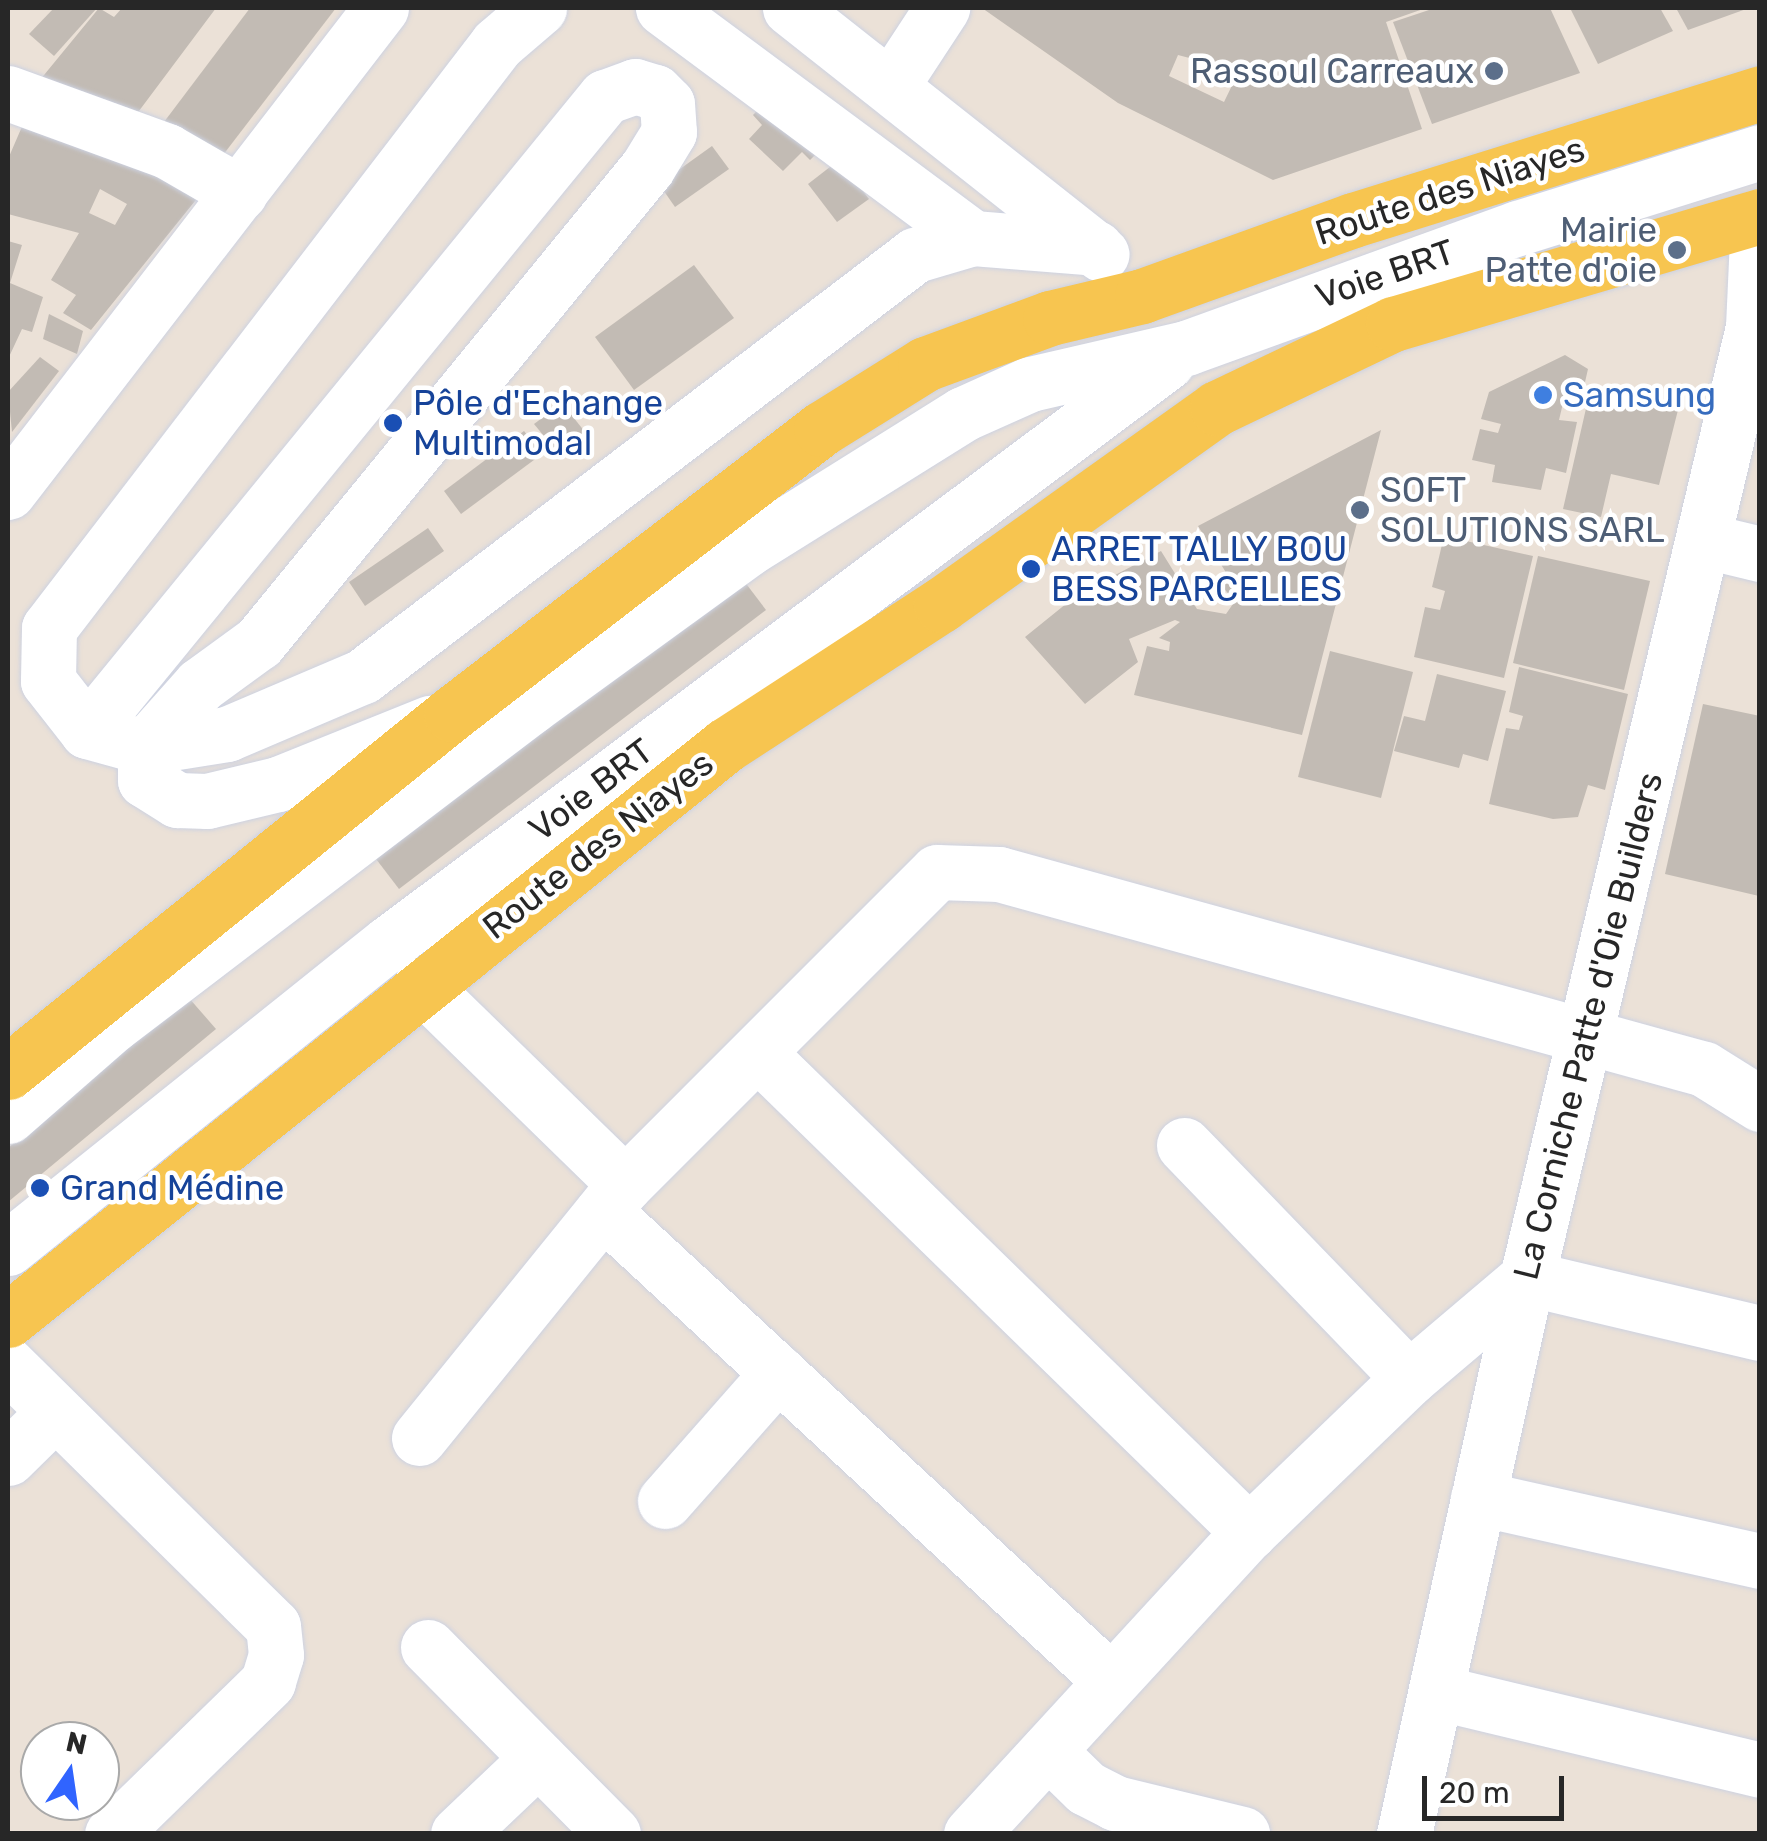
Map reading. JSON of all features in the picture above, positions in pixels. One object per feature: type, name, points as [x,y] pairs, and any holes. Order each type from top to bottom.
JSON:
[{"type":"main road","name":"Route des Niayes","points":[[8,1072],[451,714],[821,429],[925,364],[1050,318],[1142,296],[1353,220],[1760,93]]},
{"type":"main road","name":"Route des Niayes","points":[[8,1320],[726,745],[942,606],[1217,408],[1393,324],[1759,216]]},
{"type":"street","points":[[8,492],[381,8]]},
{"type":"street","points":[[539,8],[496,44],[50,628],[48,681],[86,731],[145,747],[227,734],[363,676],[867,287],[915,255],[973,238],[1096,248]]},
{"type":"street","points":[[663,8],[973,238]]},
{"type":"street","points":[[790,8],[893,84],[1096,248],[1186,348],[1217,408]]},
{"type":"street","points":[[893,84],[942,8]]},
{"type":"street","points":[[86,731],[605,97],[635,86],[654,92],[668,104],[669,132],[646,168],[259,642],[200,685],[145,747],[145,780],[176,800],[207,801],[278,784],[451,714]]},
{"type":"street","points":[[12,105],[167,150],[240,194]]},
{"type":"street","name":"Voie BRT","points":[[8,1116],[112,1024],[747,549],[964,414],[1030,384],[1186,348],[1408,266],[1760,152]]},
{"type":"street","name":"La Corniche Patte d'Oie Builders","points":[[1404,1834],[1526,1278],[1756,328],[1759,216]]},
{"type":"street","name":"Voie BRT","points":[[8,1248],[388,943],[1186,348]]},
{"type":"street","points":[[1706,541],[1760,554]]},
{"type":"street","points":[[419,1438],[614,1198],[761,1056],[938,872],[998,874],[1584,1040],[1704,1069],[1760,1104]]},
{"type":"street","points":[[421,986],[778,1373],[1111,1681]]},
{"type":"street","points":[[761,1056],[1249,1532]]},
{"type":"street","points":[[1184,1145],[1410,1378]]},
{"type":"street","points":[[974,1833],[1249,1532],[1410,1378],[1526,1278],[1760,1333]]},
{"type":"street","points":[[8,1364],[53,1414],[273,1626],[276,1655],[268,1682],[112,1834]]},
{"type":"street","points":[[665,1502],[778,1373]]},
{"type":"street","points":[[8,1458],[53,1414]]},
{"type":"street","points":[[1478,1498],[1760,1562]]},
{"type":"street","points":[[428,1647],[613,1834]]},
{"type":"street","points":[[1436,1692],[1760,1770]]},
{"type":"street","points":[[1048,1750],[1086,1788],[1115,1802],[1242,1834]]},
{"type":"street","points":[[458,1834],[538,1758]]},
{"type":"building","points":[[54,8],[97,8],[54,56],[29,34]]},
{"type":"building","points":[[99,8],[114,17],[122,8],[216,8],[127,127],[35,86]]},
{"type":"building","points":[[250,8],[336,8],[223,155],[164,122]]},
{"type":"building","points":[[982,8],[1426,8],[1386,22],[1422,129],[1273,180],[1118,103]],"holes":[[[1178,55],[1239,71],[1224,102],[1169,76]]]},
{"type":"building","points":[[1435,8],[1550,8],[1580,73],[1432,124],[1393,22]]},
{"type":"building","points":[[1570,8],[1660,8],[1673,31],[1598,64]]},
{"type":"building","points":[[1676,8],[1749,8],[1688,30]]},
{"type":"building","points":[[772,95],[825,145],[810,160],[802,152],[783,171],[749,139],[762,125],[753,115]]},
{"type":"building","points":[[27,115],[212,180],[91,330],[63,313],[76,295],[51,280],[79,233],[8,214],[8,159]],"holes":[[[100,189],[127,204],[115,225],[89,213]]]},
{"type":"building","points":[[712,146],[729,169],[675,207],[659,184]]},
{"type":"building","points":[[839,160],[869,199],[837,222],[808,184]]},
{"type":"building","points":[[8,241],[22,245],[10,283],[43,297],[32,332],[22,329],[8,359]]},
{"type":"building","points":[[694,265],[734,318],[634,390],[595,337]]},
{"type":"building","points":[[49,314],[83,331],[77,354],[43,339]]},
{"type":"building","points":[[1565,355],[1588,369],[1580,404],[1564,399],[1559,420],[1577,422],[1566,473],[1546,468],[1541,490],[1492,482],[1495,465],[1472,460],[1480,429],[1498,433],[1501,424],[1481,419],[1489,392]]},
{"type":"building","points":[[40,357],[59,371],[12,432],[8,392]]},
{"type":"building","points":[[1590,391],[1678,410],[1659,485],[1611,474],[1601,517],[1563,509]]},
{"type":"building","points":[[562,403],[585,432],[558,453],[534,424]]},
{"type":"building","points":[[1381,430],[1302,735],[1134,695],[1147,646],[1169,651],[1170,642],[1159,638],[1180,622],[1175,620],[1129,639],[1138,662],[1085,704],[1025,637],[1077,595],[1161,551],[1197,609],[1226,614],[1235,601],[1218,582],[1228,576],[1198,526]]},
{"type":"building","points":[[524,431],[542,454],[461,514],[444,491]]},
{"type":"building","points":[[428,528],[444,551],[365,606],[349,582]]},
{"type":"building","points":[[1444,536],[1533,556],[1504,678],[1414,657],[1425,607],[1440,610],[1445,591],[1432,587]]},
{"type":"building","points":[[1538,556],[1650,581],[1624,690],[1513,663]]},
{"type":"building","points":[[741,577],[766,610],[399,889],[373,855]]},
{"type":"building","points":[[1330,651],[1413,672],[1381,798],[1298,777]]},
{"type":"building","points":[[1519,667],[1628,694],[1605,790],[1588,785],[1578,817],[1553,819],[1489,804],[1506,728],[1519,730],[1523,716],[1509,712]]},
{"type":"building","points":[[1437,674],[1506,691],[1488,761],[1463,754],[1459,768],[1394,751],[1404,716],[1425,721]]},
{"type":"building","points":[[1703,704],[1760,716],[1759,896],[1665,874]]},
{"type":"building","points":[[189,998],[216,1029],[8,1202],[8,1148]]},
{"type":"place","name":"Rassoul Carreaux","points":[[1494,71]]},
{"type":"place","name":"Mairie Patte d'oie","points":[[1677,250]]},
{"type":"place","name":"Samsung","points":[[1543,395]]},
{"type":"place","name":"Pôle d'Echange Multimodal","points":[[393,423]]},
{"type":"place","name":"SOFT SOLUTIONS SARL","points":[[1360,510]]},
{"type":"place","name":"ARRET TALLY BOU BESS PARCELLES","points":[[1031,569]]},
{"type":"place","name":"Grand Médine","points":[[40,1188]]}]
